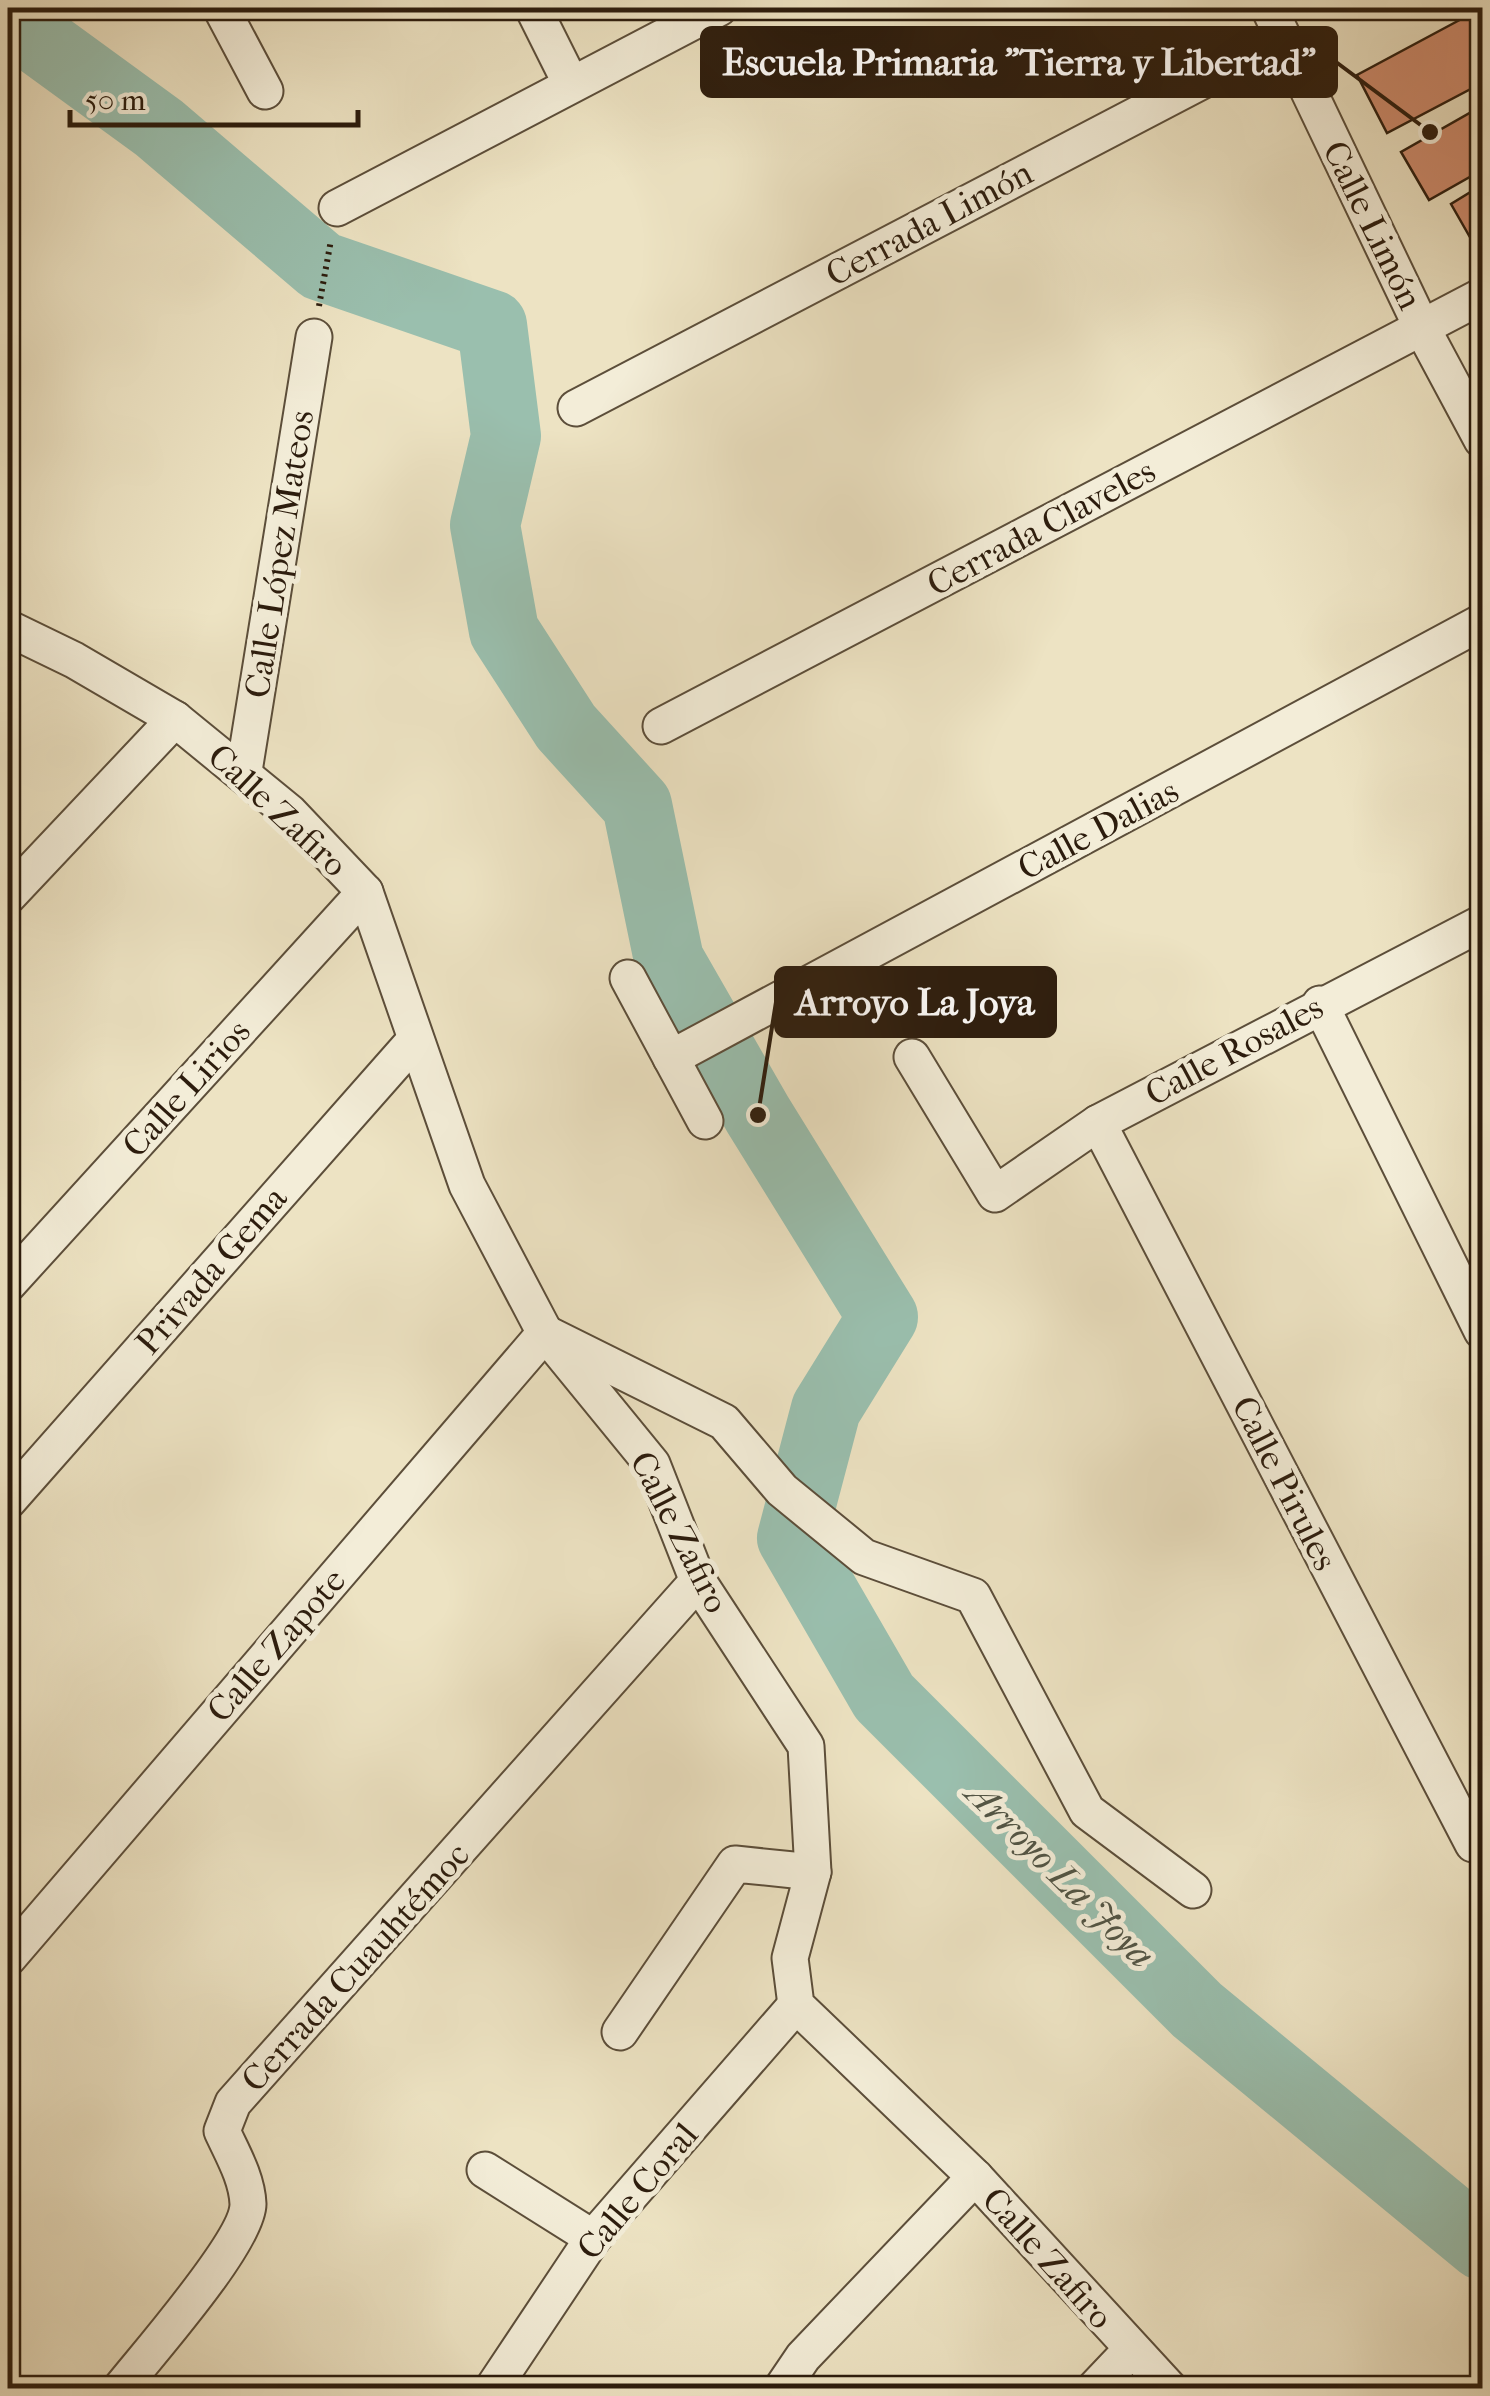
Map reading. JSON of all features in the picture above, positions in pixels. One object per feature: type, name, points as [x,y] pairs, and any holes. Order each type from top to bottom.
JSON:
[{"type":"street","points":[[221,8],[264,91]]},
{"type":"street","points":[[533,8],[571,84]]},
{"type":"street","points":[[337,208],[719,8]]},
{"type":"street","name":"Calle Limón","points":[[1276,23],[1422,328],[1482,440]]},
{"type":"street","name":"Cerrada Limón","points":[[576,408],[1276,23]]},
{"type":"street","name":"Cerrada Claveles","points":[[660,726],[1482,296]]},
{"type":"street","name":"Calle López Mateos","points":[[244,771],[314,337]]},
{"type":"street","name":"Calle Dalias","points":[[671,1058],[1482,622]]},
{"type":"street","name":"Calle Zafiro","points":[[8,628],[175,718],[244,771],[365,892],[468,1185],[545,1332],[652,1464],[698,1581],[806,1746],[813,1872],[790,1958],[796,2005],[974,2177],[1170,2388]]},
{"type":"street","points":[[8,896],[175,718]]},
{"type":"street","name":"Calle Lirios","points":[[8,1284],[365,892]]},
{"type":"street","name":"Calle Rosales","points":[[912,1058],[995,1194],[1098,1122],[1482,923]]},
{"type":"street","points":[[628,978],[705,1121]]},
{"type":"street","points":[[1320,1004],[1482,1330]]},
{"type":"street","name":"Privada Gema","points":[[8,1500],[415,1040]]},
{"type":"street","name":"Calle Pirules","points":[[1098,1122],[1472,1844]]},
{"type":"street","points":[[545,1332],[724,1422],[782,1490],[864,1557],[974,1596],[1087,1812],[1194,1890]]},
{"type":"street","name":"Calle Zapote","points":[[8,1958],[545,1332]]},
{"type":"street","name":"Cerrada Cuauhtémoc","points":[[122,2388],[236,2240],[248,2206],[242,2175],[222,2131],[233,2103],[698,1581]]},
{"type":"street","points":[[620,2032],[735,1864],[813,1872]]},
{"type":"street","name":"Calle Coral","points":[[493,2388],[593,2238],[796,2005]]},
{"type":"street","points":[[485,2170],[593,2238]]},
{"type":"street","points":[[782,2388],[802,2357],[974,2177]]},
{"type":"street","points":[[1095,2388],[1132,2350]]},
{"type":"path","points":[[314,337],[337,208]]},
{"type":"building","points":[[1482,8],[1482,83],[1387,133],[1357,75]]},
{"type":"building","points":[[1482,106],[1482,170],[1429,200],[1401,152]]},
{"type":"building","points":[[1482,185],[1482,251],[1479,253],[1451,204]]},
{"type":"waterway","name":"Arroyo La Joya","points":[[8,18],[159,128],[321,266],[492,325],[506,436],[485,525],[504,631],[566,727],[637,805],[669,960],[758,1115],[883,1317],[826,1409],[792,1538],[884,1697],[1197,2010],[1482,2245]]},
{"type":"place","name":"Escuela Primaria \"Tierra y Libertad\"","points":[[1430,132]]},
{"type":"place","name":"Arroyo La Joya","points":[[758,1115]]}]
